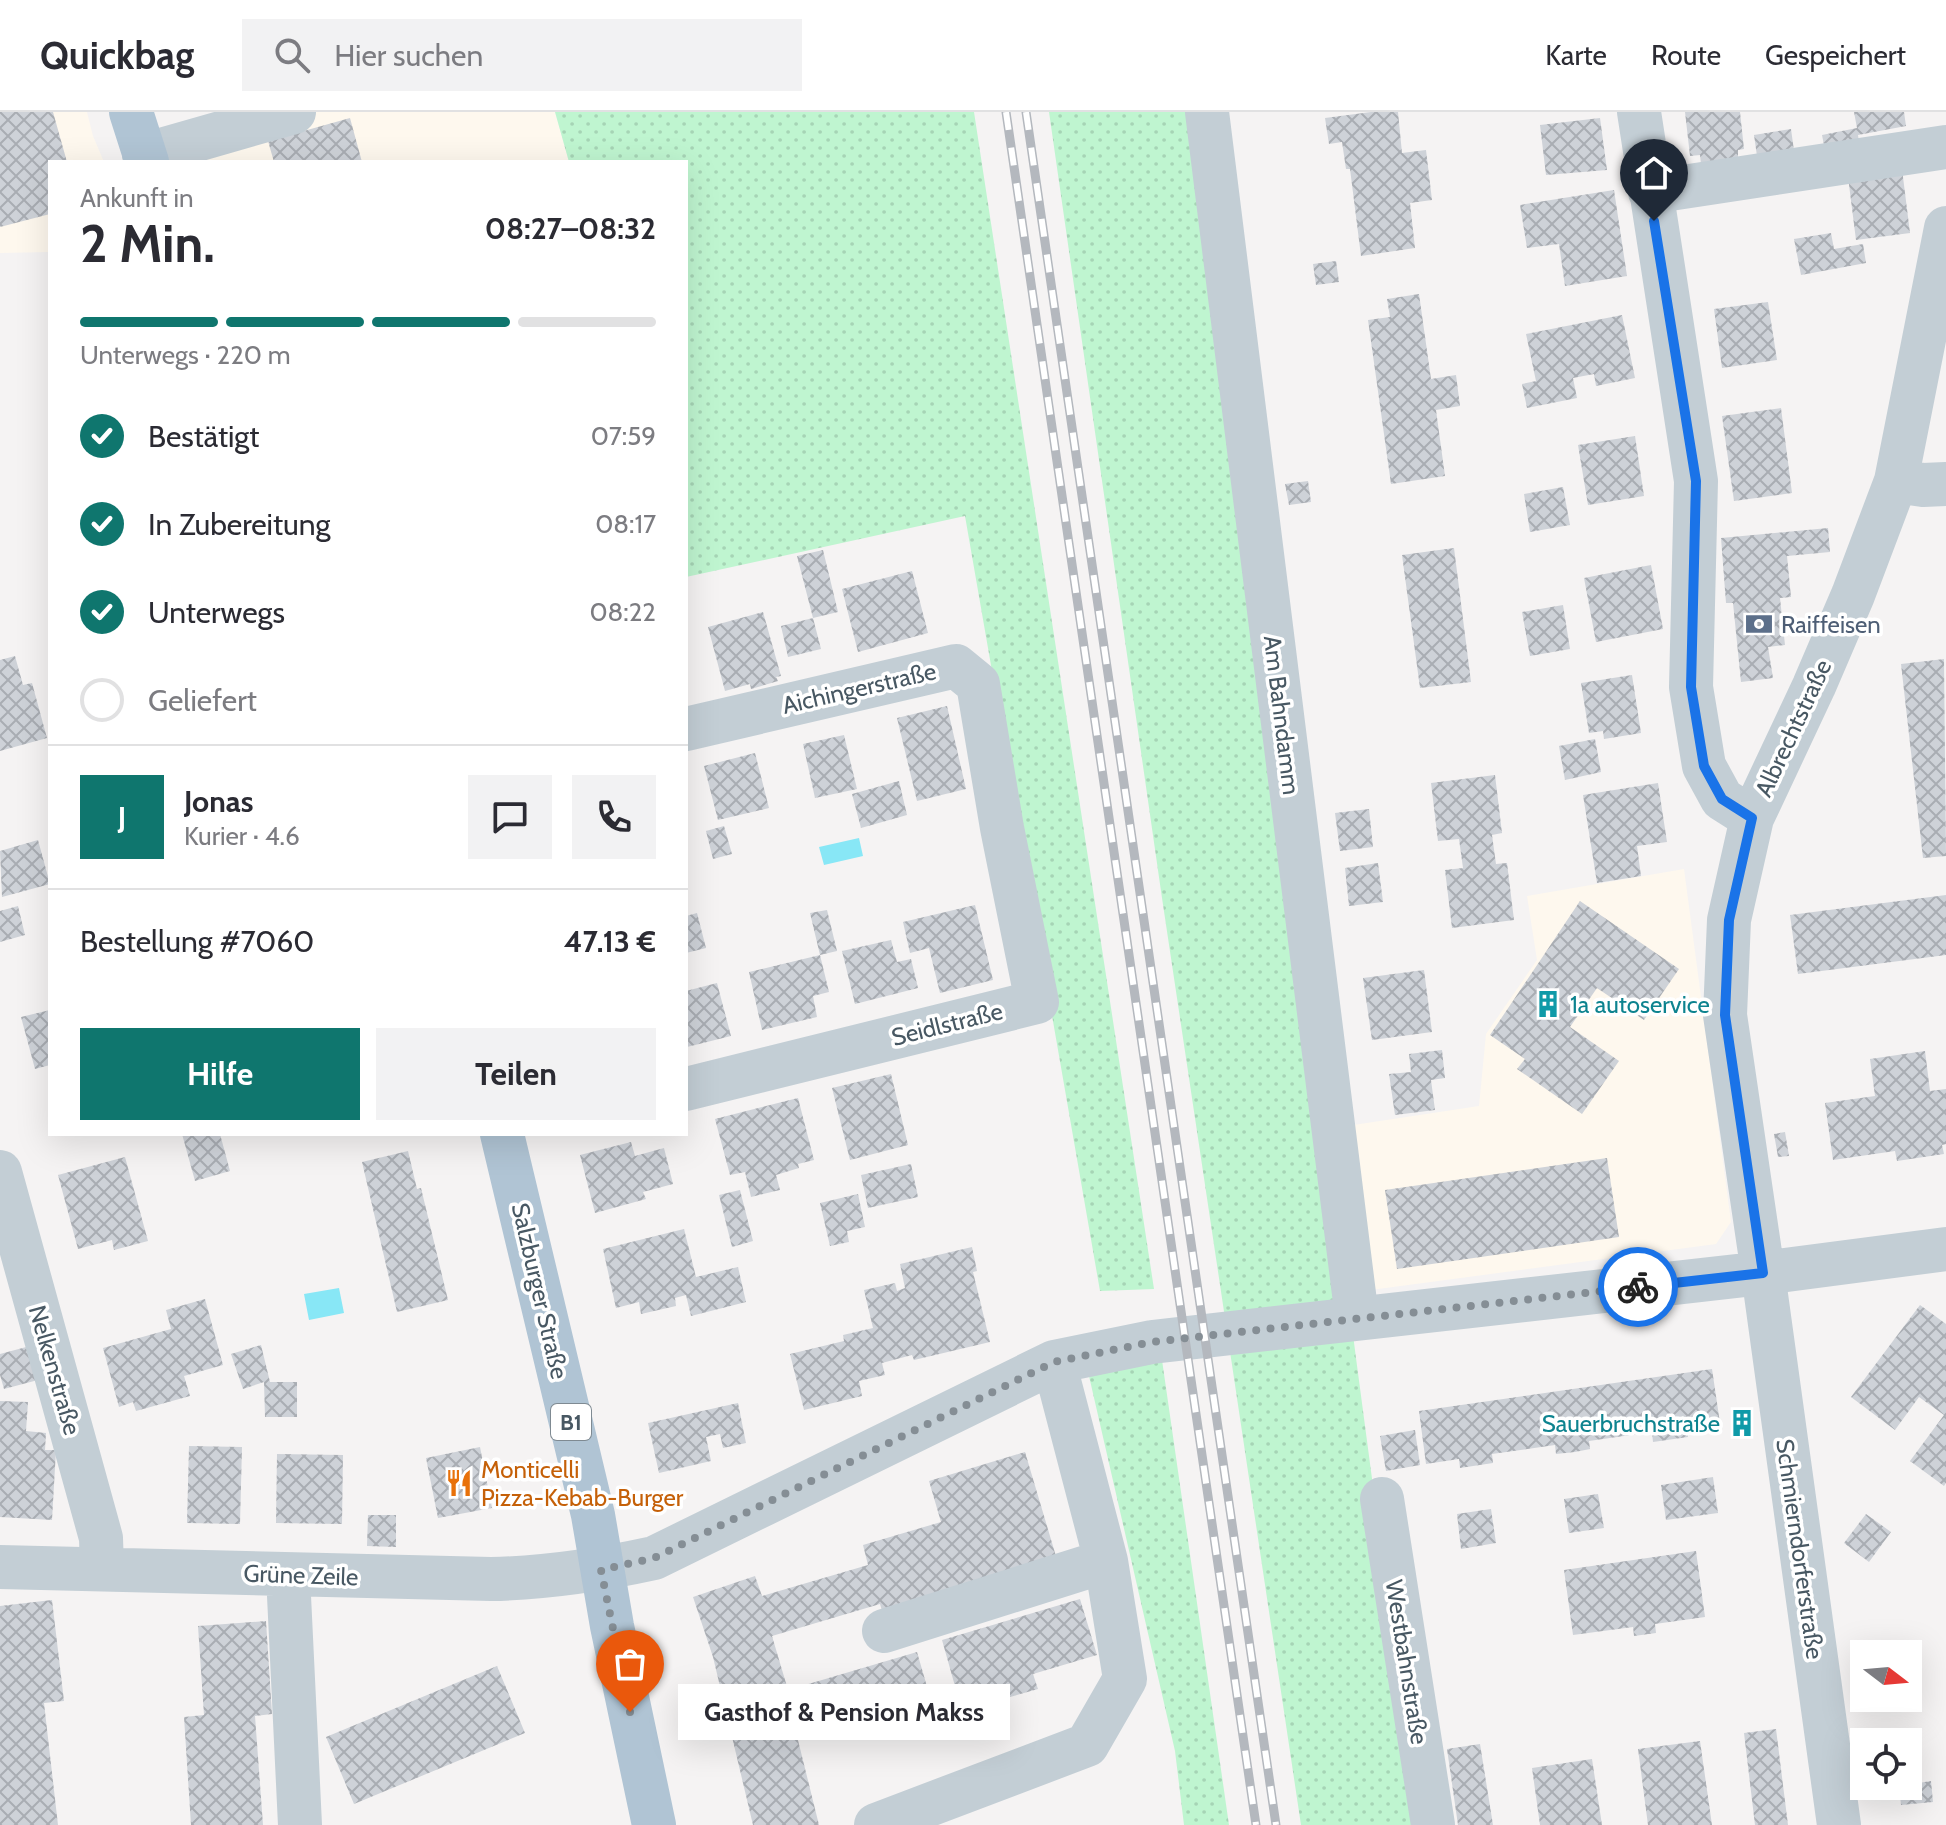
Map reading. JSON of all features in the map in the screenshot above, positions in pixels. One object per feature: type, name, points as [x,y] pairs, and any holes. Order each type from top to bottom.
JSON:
[{"type":"main road","points":[[131,112],[145,159]]},
{"type":"main road","name":"Salzburger Straße","points":[[503,1136],[593,1515],[601,1570],[654,1825]]},
{"type":"street","points":[[145,159],[294,112]]},
{"type":"street","name":"Am Bahndamm","points":[[1207,112],[1357,1318]]},
{"type":"street","points":[[1639,112],[1696,481],[1691,687],[1704,766],[1722,799],[1752,818]]},
{"type":"street","points":[[1650,192],[1946,147]]},
{"type":"street","name":"Albrechtstraße","points":[[1763,1273],[1725,1015],[1729,920],[1752,818],[1814,686],[1848,608],[1896,481],[1929,413],[1945,237]]},
{"type":"street","points":[[1896,481],[1946,484]]},
{"type":"street","name":"Aichingerstraße","points":[[688,729],[956,666],[978,684],[1002,828]]},
{"type":"street","name":"Seidlstraße","points":[[688,1089],[1037,1002],[1002,828]]},
{"type":"street","name":"Nelkenstraße","points":[[0,1172],[101,1538],[102,1568]]},
{"type":"street","points":[[601,1570],[654,1558],[1054,1362],[1152,1342],[1763,1273],[1946,1249]]},
{"type":"street","name":"Schmierndorferstraße","points":[[1763,1273],[1839,1825]]},
{"type":"street","points":[[876,1825],[1087,1745],[1125,1679],[1106,1561],[1054,1362]]},
{"type":"street","name":"Westbahnstraße","points":[[1382,1499],[1433,1825]]},
{"type":"street","points":[[884,1631],[1106,1561]]},
{"type":"street","name":"Grüne Zeile","points":[[0,1567],[491,1579],[545,1578],[601,1570]]},
{"type":"street","points":[[288,1575],[300,1825]]},
{"type":"shaded area","points":[[0,112],[87,112],[103,160],[48,160],[48,252],[0,253]]},
{"type":"shaded area","points":[[246,112],[555,112],[568,160],[188,160]]},
{"type":"shaded area","points":[[1684,869],[1731,1222],[1716,1244],[1348,1293],[1327,1129],[1479,1106],[1486,1034],[1537,960],[1527,896]]},
{"type":"green space","points":[[555,112],[974,112],[1154,1289],[1100,1291],[965,516],[688,577],[688,160],[568,160]]},
{"type":"green space","points":[[1049,112],[1197,112],[1418,1825],[1301,1825],[1162,898]]},
{"type":"green space","points":[[1162,1360],[1229,1825],[1184,1825],[1175,1751],[1089,1376]]},
{"type":"water","points":[[859,838],[863,856],[824,865],[819,847]]},
{"type":"water","points":[[339,1288],[344,1313],[309,1320],[304,1294]]},
{"type":"building","points":[[0,112],[53,112],[66,160],[48,160],[48,215],[0,227]]},
{"type":"building","points":[[1398,112],[1402,153],[1426,150],[1432,200],[1410,203],[1415,248],[1361,256],[1350,169],[1346,169],[1342,142],[1329,144],[1325,118]]},
{"type":"building","points":[[1685,112],[1740,112],[1744,149],[1738,150],[1738,160],[1701,164],[1700,155],[1690,156]]},
{"type":"building","points":[[1854,112],[1904,112],[1906,126],[1858,135],[1860,149],[1826,155],[1822,135],[1857,128]]},
{"type":"building","points":[[350,118],[361,160],[273,160],[268,141]]},
{"type":"building","points":[[1600,118],[1607,170],[1546,175],[1540,125]]},
{"type":"building","points":[[1791,129],[1795,158],[1758,163],[1754,135]]},
{"type":"building","points":[[1902,169],[1910,233],[1856,240],[1848,177]]},
{"type":"building","points":[[1614,190],[1627,276],[1565,286],[1559,244],[1527,248],[1520,205]]},
{"type":"building","points":[[1831,233],[1834,249],[1863,244],[1866,263],[1801,275],[1794,239]]},
{"type":"building","points":[[1336,261],[1339,282],[1316,285],[1313,264]]},
{"type":"building","points":[[1419,294],[1431,379],[1456,375],[1460,406],[1436,410],[1445,476],[1391,484],[1368,320],[1390,317],[1387,299]]},
{"type":"building","points":[[1768,302],[1777,360],[1722,368],[1714,309]]},
{"type":"building","points":[[1622,315],[1635,378],[1596,386],[1594,374],[1573,378],[1577,398],[1527,408],[1522,384],[1536,381],[1526,334]]},
{"type":"building","points":[[1781,408],[1792,493],[1734,501],[1722,416]]},
{"type":"building","points":[[1635,436],[1644,496],[1588,505],[1578,445]]},
{"type":"building","points":[[1308,481],[1311,502],[1289,505],[1285,484]]},
{"type":"building","points":[[1563,487],[1570,525],[1530,532],[1524,494]]},
{"type":"building","name":"Raiffeisen","points":[[1828,528],[1830,552],[1787,556],[1791,597],[1780,598],[1785,645],[1768,647],[1773,678],[1741,682],[1733,603],[1726,603],[1721,538]]},
{"type":"building","points":[[1454,548],[1471,682],[1420,688],[1402,555]]},
{"type":"building","points":[[823,550],[838,612],[813,618],[797,556]]},
{"type":"building","points":[[1651,565],[1663,629],[1596,642],[1584,578]]},
{"type":"building","points":[[912,571],[928,633],[858,652],[842,589]]},
{"type":"building","points":[[1563,605],[1570,649],[1530,656],[1522,612]]},
{"type":"building","points":[[763,612],[781,676],[776,677],[778,681],[751,689],[750,684],[725,691],[708,627]]},
{"type":"building","points":[[813,618],[821,649],[788,657],[781,626]]},
{"type":"building","points":[[15,656],[23,685],[32,683],[47,738],[0,751],[0,660]]},
{"type":"building","points":[[1944,659],[1946,856],[1923,858],[1901,664]]},
{"type":"building","points":[[1632,675],[1641,733],[1604,739],[1603,731],[1589,733],[1581,683]]},
{"type":"building","points":[[947,706],[966,789],[917,801],[897,718]]},
{"type":"building","points":[[844,735],[857,789],[815,798],[803,744]]},
{"type":"building","points":[[1595,739],[1601,772],[1565,780],[1559,746]]},
{"type":"building","points":[[755,753],[769,808],[718,820],[704,766]]},
{"type":"building","points":[[1495,775],[1502,833],[1492,835],[1496,864],[1507,863],[1514,920],[1452,928],[1445,870],[1463,868],[1459,839],[1438,841],[1431,783]]},
{"type":"building","points":[[899,781],[907,815],[861,828],[852,794]]},
{"type":"building","points":[[1658,783],[1667,842],[1637,846],[1641,876],[1597,883],[1583,795]]},
{"type":"building","points":[[1369,809],[1373,847],[1340,851],[1335,813]]},
{"type":"building","points":[[724,826],[732,854],[713,859],[706,831]]},
{"type":"building","points":[[38,840],[48,885],[2,897],[0,851]]},
{"type":"building","points":[[1378,863],[1383,902],[1349,906],[1345,868]]},
{"type":"building","points":[[1946,895],[1946,955],[1798,974],[1790,915]]},
{"type":"building","name":"1a autoservice","points":[[1580,901],[1679,969],[1644,1020],[1597,988],[1570,1027],[1619,1061],[1582,1114],[1517,1069],[1525,1059],[1490,1035]]},
{"type":"building","points":[[975,905],[993,980],[940,993],[929,948],[910,953],[903,922]]},
{"type":"building","points":[[18,906],[25,935],[0,942],[0,911]]},
{"type":"building","points":[[827,910],[837,951],[820,955],[810,913]]},
{"type":"building","points":[[697,913],[706,948],[688,952],[688,915]]},
{"type":"building","points":[[891,940],[897,962],[911,959],[918,988],[855,1004],[842,951]]},
{"type":"building","points":[[820,955],[829,992],[813,996],[817,1017],[762,1030],[749,972]]},
{"type":"building","points":[[1424,970],[1432,1032],[1372,1040],[1363,978]]},
{"type":"building","points":[[717,983],[731,1036],[688,1047],[688,990]]},
{"type":"building","points":[[48,1010],[48,1066],[35,1069],[21,1017]]},
{"type":"building","points":[[1442,1050],[1445,1078],[1431,1080],[1435,1110],[1395,1115],[1389,1074],[1411,1072],[1409,1054]]},
{"type":"building","points":[[1925,1051],[1930,1091],[1946,1089],[1944,1154],[1897,1161],[1895,1151],[1833,1160],[1825,1103],[1875,1096],[1870,1059]]},
{"type":"building","points":[[891,1074],[908,1145],[850,1160],[832,1088]]},
{"type":"building","points":[[798,1098],[814,1160],[776,1175],[780,1190],[751,1197],[745,1172],[730,1175],[715,1119]]},
{"type":"building","points":[[1785,1132],[1789,1156],[1778,1157],[1774,1134]]},
{"type":"building","points":[[183,1136],[221,1136],[230,1171],[195,1181]]},
{"type":"building","points":[[631,1142],[635,1156],[664,1148],[673,1184],[643,1192],[646,1199],[595,1213],[580,1155]]},
{"type":"building","points":[[408,1151],[417,1189],[421,1188],[448,1300],[397,1312],[362,1162]]},
{"type":"building","points":[[125,1157],[148,1241],[114,1250],[112,1240],[78,1249],[58,1175]]},
{"type":"building","points":[[1607,1158],[1619,1237],[1397,1269],[1385,1190]]},
{"type":"building","points":[[911,1164],[918,1197],[868,1208],[861,1175]]},
{"type":"building","points":[[740,1190],[753,1241],[732,1247],[719,1195]]},
{"type":"building","points":[[858,1194],[865,1227],[847,1231],[849,1242],[830,1246],[820,1203]]},
{"type":"building","points":[[684,1229],[696,1277],[738,1267],[746,1302],[691,1316],[686,1295],[675,1298],[676,1306],[641,1314],[639,1302],[616,1308],[603,1249]]},
{"type":"building","points":[[972,1247],[977,1271],[973,1272],[990,1342],[914,1360],[912,1355],[882,1363],[885,1375],[859,1381],[862,1396],[804,1410],[790,1354],[844,1341],[843,1335],[873,1328],[864,1290],[895,1283],[897,1291],[905,1288],[900,1264]]},
{"type":"building","points":[[205,1299],[223,1365],[184,1376],[190,1396],[136,1411],[133,1402],[119,1407],[103,1348],[171,1329],[166,1310]]},
{"type":"building","points":[[1920,1305],[1946,1324],[1944,1486],[1910,1461],[1944,1415],[1919,1397],[1895,1430],[1851,1397]]},
{"type":"building","points":[[261,1345],[270,1382],[297,1382],[297,1417],[265,1417],[264,1382],[243,1389],[231,1354]]},
{"type":"building","points":[[30,1346],[38,1380],[4,1389],[0,1354]]},
{"type":"building","points":[[1712,1369],[1720,1423],[1687,1428],[1688,1437],[1653,1442],[1652,1432],[1589,1441],[1590,1449],[1575,1452],[1556,1454],[1555,1445],[1492,1454],[1493,1463],[1460,1468],[1459,1459],[1426,1464],[1419,1411]]},
{"type":"building","points":[[0,1401],[28,1402],[26,1431],[46,1433],[45,1450],[56,1450],[52,1520],[0,1517]]},
{"type":"building","points":[[738,1403],[746,1443],[723,1448],[720,1434],[706,1437],[711,1461],[659,1473],[648,1423]]},
{"type":"building","name":"Sauerbruchstraße","points":[[1746,1409],[1750,1435],[1738,1437],[1734,1410]]},
{"type":"building","points":[[1415,1430],[1420,1465],[1386,1471],[1380,1436]]},
{"type":"building","points":[[189,1446],[242,1447],[240,1524],[187,1523]]},
{"type":"building","name":"Monticelli Pizza-Kebab-Burger","points":[[480,1447],[492,1508],[438,1518],[426,1458]]},
{"type":"building","points":[[1025,1452],[1058,1563],[883,1614],[880,1604],[772,1636],[788,1690],[917,1652],[928,1690],[795,1728],[819,1825],[753,1825],[713,1657],[693,1597],[755,1576],[762,1596],[868,1565],[863,1545],[941,1522],[929,1481]]},
{"type":"building","points":[[277,1454],[343,1455],[342,1524],[276,1523]]},
{"type":"building","points":[[1713,1477],[1718,1513],[1666,1520],[1661,1485]]},
{"type":"building","points":[[1598,1494],[1604,1528],[1569,1533],[1564,1499]]},
{"type":"building","points":[[1491,1509],[1496,1543],[1461,1549],[1457,1514]]},
{"type":"building","points":[[1866,1514],[1891,1532],[1869,1562],[1844,1543]]},
{"type":"building","points":[[368,1515],[396,1515],[396,1547],[367,1546]]},
{"type":"building","points":[[1696,1551],[1705,1617],[1655,1624],[1656,1633],[1634,1636],[1633,1627],[1573,1635],[1564,1570]]},
{"type":"building","points":[[1080,1599],[1097,1655],[1033,1674],[1038,1689],[962,1711],[942,1640]]},
{"type":"building","points":[[52,1600],[64,1701],[44,1703],[58,1825],[0,1825],[0,1606]]},
{"type":"building","points":[[266,1621],[272,1714],[255,1716],[263,1825],[191,1825],[184,1717],[204,1715],[198,1626]]},
{"type":"building","points":[[497,1666],[525,1733],[354,1804],[326,1737]]},
{"type":"building","points":[[1776,1729],[1788,1825],[1755,1825],[1744,1733]]},
{"type":"building","points":[[1700,1741],[1712,1825],[1648,1825],[1638,1749]]},
{"type":"building","points":[[1480,1744],[1493,1825],[1458,1825],[1447,1749]]},
{"type":"building","points":[[1592,1759],[1602,1825],[1540,1825],[1532,1768]]},
{"type":"building","points":[[1931,1781],[1933,1802],[1901,1805],[1900,1800],[1922,1800],[1922,1782]]},
{"type":"railway","points":[[1006,112],[1256,1825]]},
{"type":"railway","points":[[1026,112],[1276,1825]]},
{"type":"way so far","points":[[630,1712],[601,1570],[654,1558],[1054,1362],[1152,1342],[1638,1287]]},
{"type":"place","name":"Raiffeisen","points":[[1759,624]]},
{"type":"place","name":"1a autoservice","points":[[1548,1004]]},
{"type":"place","name":"Sauerbruchstraße","points":[[1742,1423]]},
{"type":"place","name":"Monticelli Pizza-Kebab-Burger","points":[[459,1483]]},
{"type":"place","name":"Gasthof & Pension Makss","points":[[630,1712]]},
{"type":"route","points":[[1638,1287],[1763,1273],[1725,1015],[1729,920],[1752,818],[1722,799],[1704,766],[1691,687],[1696,481],[1654,221]]}]
